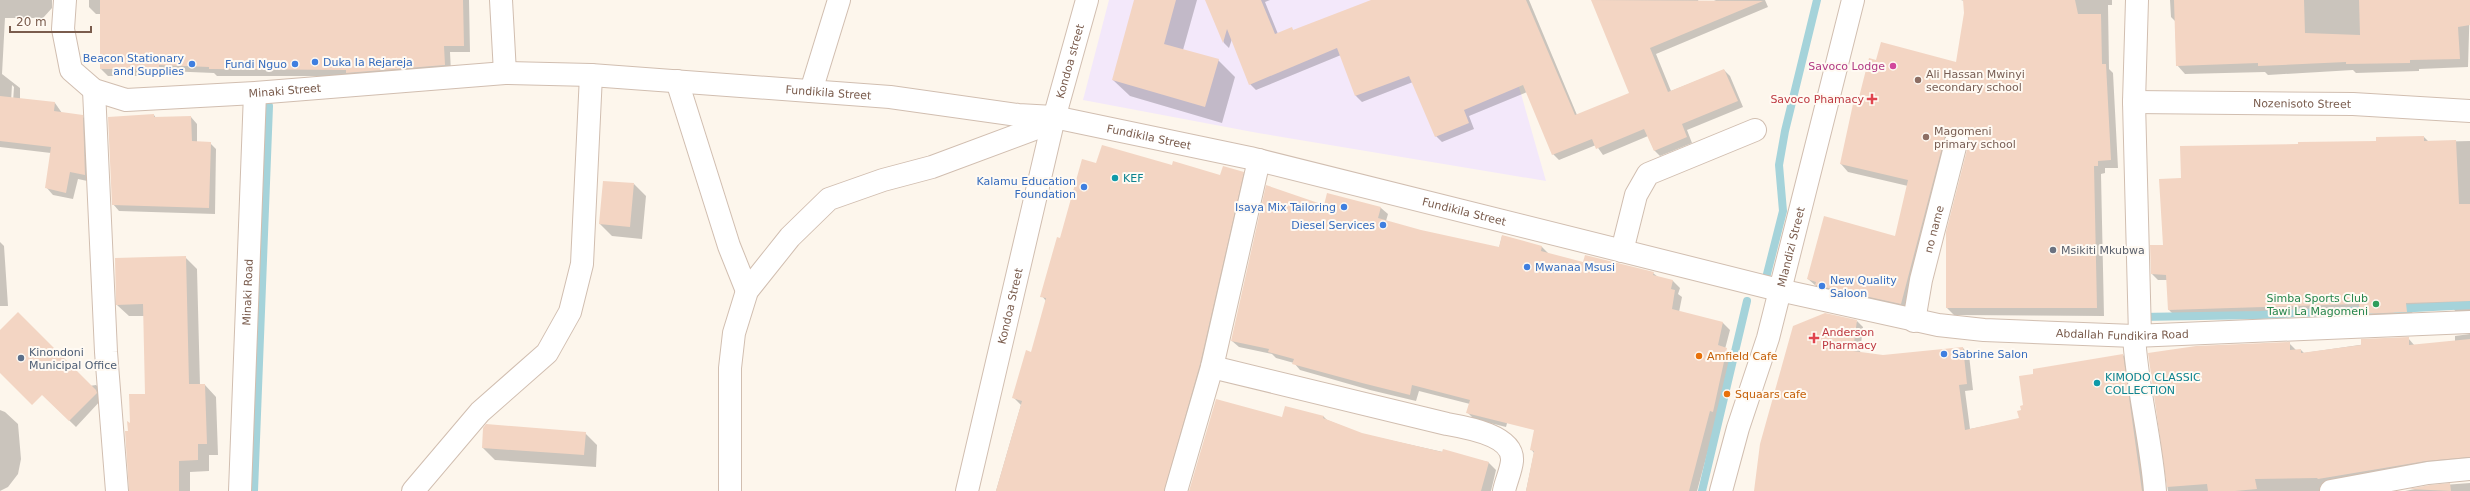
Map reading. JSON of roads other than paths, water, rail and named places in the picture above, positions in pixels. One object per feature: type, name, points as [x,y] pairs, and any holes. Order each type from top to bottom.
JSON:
[{"type":"street","name":"Minaki Street","points":[[65,0],[63,29],[71,70],[94,90],[126,100],[255,93],[505,73]]},
{"type":"street","points":[[501,0],[505,73]]},
{"type":"street","points":[[811,91],[839,0]]},
{"type":"street","name":"Kondoa street","points":[[1054,119],[1087,0]]},
{"type":"street","name":"Mlandizi Street","points":[[1721,491],[1738,428],[1768,338],[1853,0]]},
{"type":"street","points":[[2137,0],[2134,102],[2137,336],[2136,370],[2152,450],[2155,491]]},
{"type":"street","name":"Fundikila Street","points":[[505,73],[591,75],[890,97],[1054,119],[1259,160],[1779,290]]},
{"type":"street","points":[[413,491],[480,412],[547,353],[570,312],[582,264],[591,75]]},
{"type":"street","points":[[677,82],[729,246],[748,291]]},
{"type":"street","points":[[94,90],[106,352],[117,491]]},
{"type":"street","name":"Minaki Road","points":[[240,491],[255,93]]},
{"type":"street","name":"Nozenisoto Street","points":[[2134,102],[2353,104],[2470,111]]},
{"type":"street","points":[[730,491],[730,368],[734,333],[748,291],[790,236],[829,199],[883,180],[932,168],[1054,119]]},
{"type":"street","name":"Kondoa Street","points":[[967,491],[1054,119]]},
{"type":"street","points":[[1622,251],[1636,195],[1648,174],[1755,130]]},
{"type":"street","name":"no name","points":[[1914,321],[1921,280],[1957,139]]},
{"type":"street","points":[[1176,491],[1212,368],[1259,160]]},
{"type":"street","name":"Abdallah Fundikira Road","points":[[1779,290],[1914,321],[1984,330],[2137,336],[2470,322]]},
{"type":"street","points":[[1212,368],[1447,424],[1481,430],[1505,444],[1512,459],[1504,491]]},
{"type":"street","points":[[2331,491],[2428,473],[2470,469]]},
{"type":"waterway","points":[[1766,278],[1783,211],[1779,165],[1785,131],[1817,0]]},
{"type":"waterway","points":[[254,491],[269,106]]},
{"type":"waterway","points":[[1702,491],[1747,301]]},
{"type":"waterway","points":[[2396,309],[2470,305]]},
{"type":"waterway","points":[[2140,317],[2260,315],[2370,310]]},
{"type":"place","name":"Duka la Rejareja","points":[[315,62]]},
{"type":"place","name":"Beacon Stationary and Supplies","points":[[192,64]]},
{"type":"place","name":"Fundi Nguo","points":[[295,64]]},
{"type":"place","name":"Savoco Lodge","points":[[1893,66]]},
{"type":"place","name":"Ali Hassan Mwinyi secondary school","points":[[1918,80]]},
{"type":"place","name":"Savoco Phamacy","points":[[1872,99]]},
{"type":"place","name":"Magomeni primary school","points":[[1926,137]]},
{"type":"place","name":"KEF","points":[[1115,178]]},
{"type":"place","name":"Kalamu Education Foundation","points":[[1084,187]]},
{"type":"place","name":"Isaya Mix Tailoring","points":[[1344,207]]},
{"type":"place","name":"Diesel Services","points":[[1383,225]]},
{"type":"place","name":"Msikiti Mkubwa","points":[[2053,250]]},
{"type":"place","name":"Mwanaa Msusi","points":[[1527,267]]},
{"type":"place","name":"New Quality Saloon","points":[[1822,286]]},
{"type":"place","name":"Simba Sports Club Tawi La Magomeni","points":[[2376,304]]},
{"type":"place","name":"Anderson Pharmacy","points":[[1814,338]]},
{"type":"place","name":"Sabrine Salon","points":[[1944,354]]},
{"type":"place","name":"Amfield Cafe","points":[[1699,356]]},
{"type":"place","name":"Kinondoni Municipal Office","points":[[21,358]]},
{"type":"place","name":"KIMODO CLASSIC COLLECTION","points":[[2097,383]]},
{"type":"place","name":"Squaars cafe","points":[[1727,394]]}]
